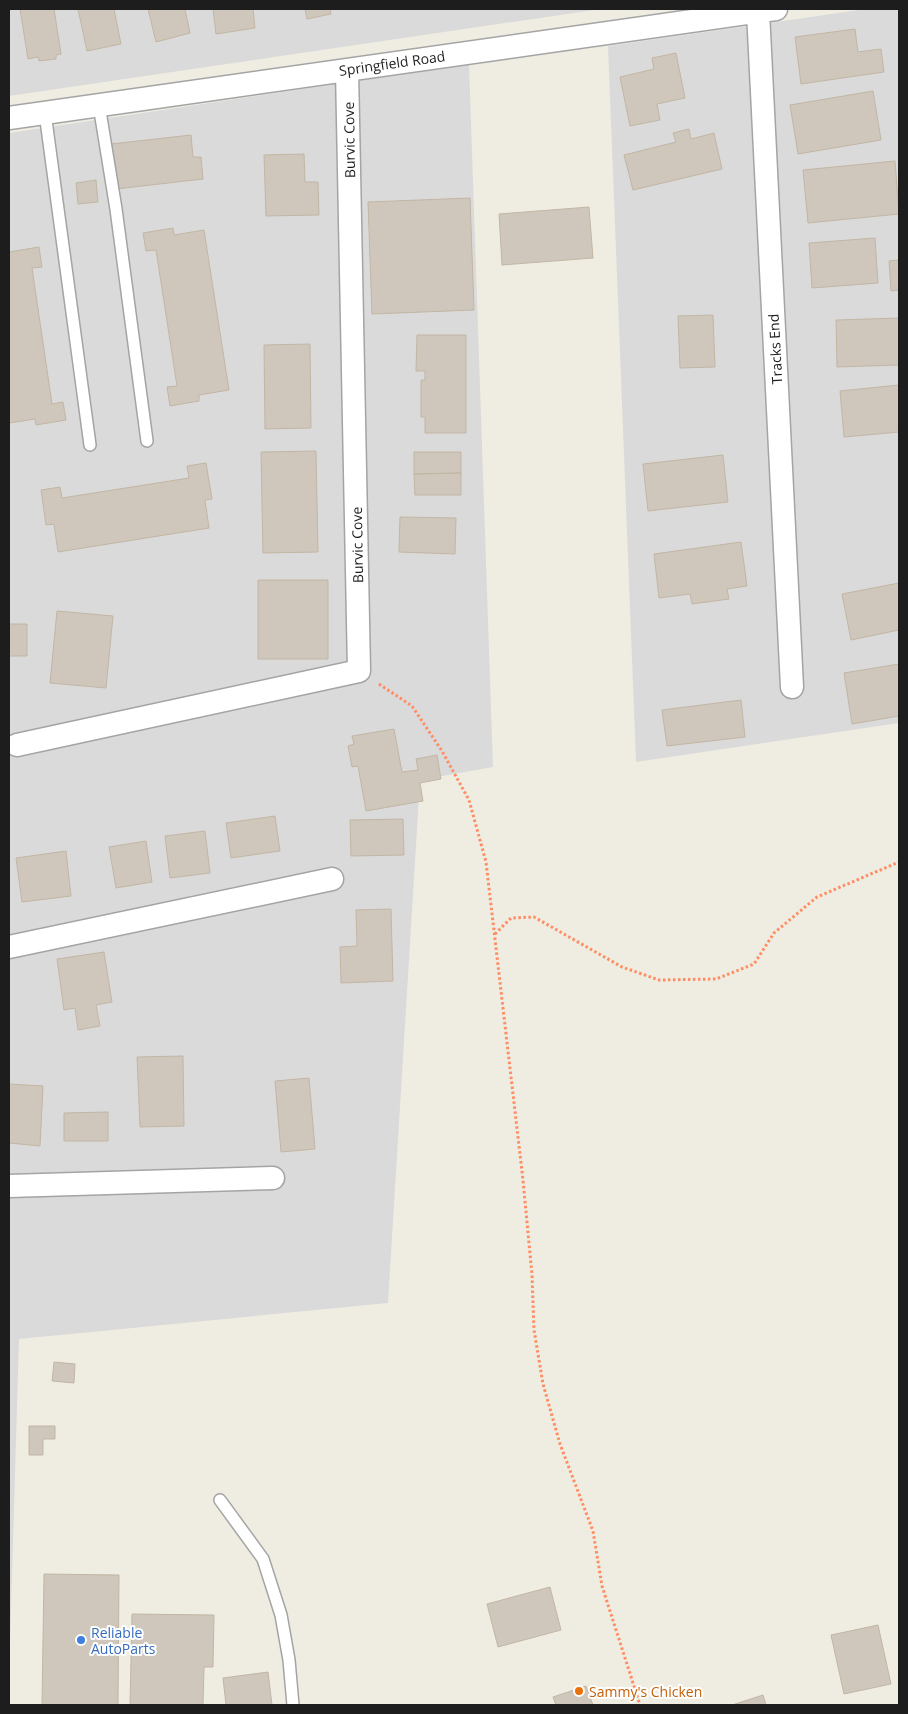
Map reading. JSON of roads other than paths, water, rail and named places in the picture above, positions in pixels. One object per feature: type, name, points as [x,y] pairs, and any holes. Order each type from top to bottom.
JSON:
[{"type":"street","name":"Springfield Road","points":[[9,118],[767,10]]},
{"type":"street","name":"Tracks End","points":[[767,10],[792,687]]},
{"type":"street","name":"Burvic Cove","points":[[17,745],[360,671],[347,70]]},
{"type":"street","points":[[9,947],[332,879]]},
{"type":"street","points":[[9,1186],[273,1178]]},
{"type":"lane","points":[[99,105],[116,209],[147,441]]},
{"type":"lane","points":[[45,113],[90,445]]},
{"type":"lane","points":[[220,1500],[263,1559],[281,1615],[289,1660],[293,1705]]},
{"type":"place","name":"Reliable AutoParts","points":[[81,1640]]},
{"type":"place","name":"Sammy's Chicken","points":[[579,1691]]}]
